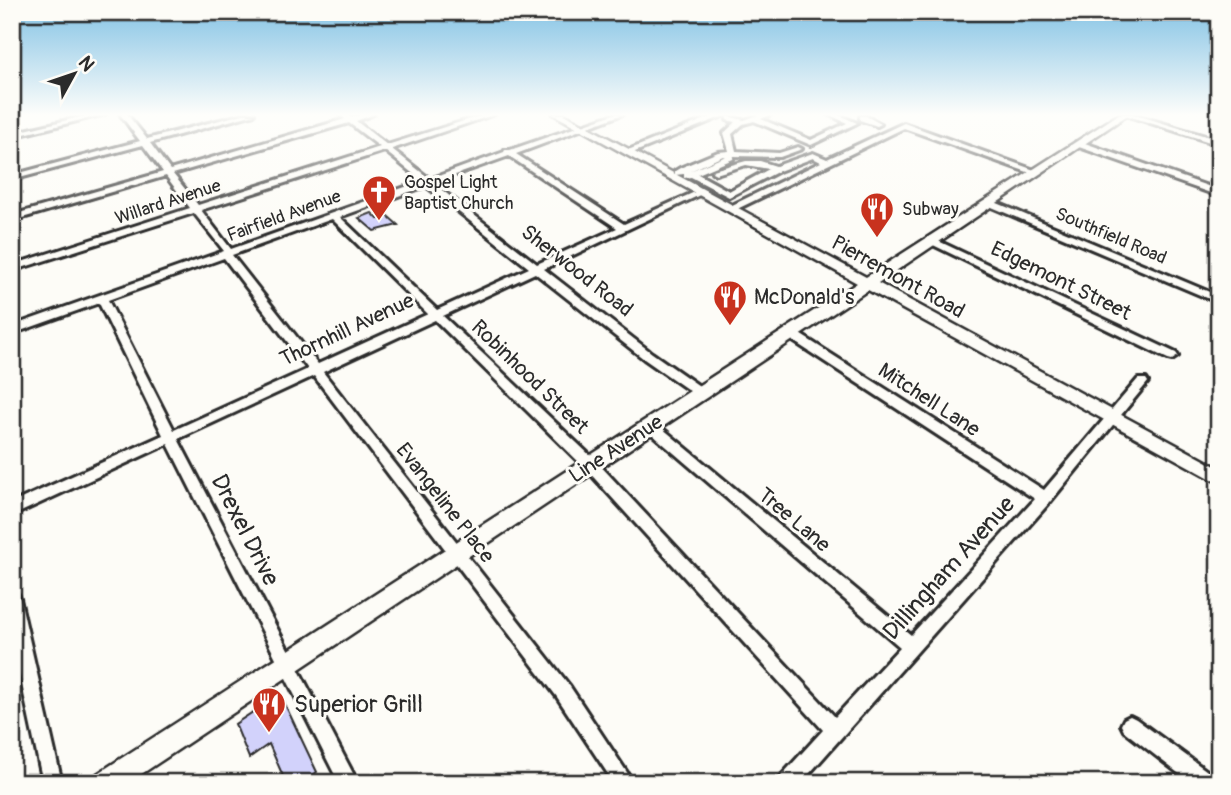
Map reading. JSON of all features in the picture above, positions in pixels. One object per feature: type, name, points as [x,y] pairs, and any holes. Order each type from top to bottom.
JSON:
[{"type":"main road","name":"Line Avenue","points":[[106,783],[1068,151]]},
{"type":"main road","name":"Pierremont Road","points":[[627,152],[680,175],[731,209],[1219,476]]},
{"type":"street","points":[[12,178],[112,151]]},
{"type":"street","points":[[153,151],[228,253]]},
{"type":"street","points":[[12,218],[238,151]]},
{"type":"street","name":"Willard Avenue","points":[[12,268],[376,151]]},
{"type":"street","name":"Sherwood Road","points":[[390,151],[536,268],[701,393]]},
{"type":"street","points":[[680,175],[730,157],[732,153],[780,155],[792,151]]},
{"type":"street","points":[[731,209],[849,151]]},
{"type":"street","points":[[976,151],[1036,172]]},
{"type":"street","points":[[1099,151],[1219,193]]},
{"type":"street","points":[[508,152],[624,228]]},
{"type":"street","name":"Fairfield Avenue","points":[[12,330],[508,152]]},
{"type":"street","points":[[726,180],[762,176],[813,155],[827,162]]},
{"type":"street","points":[[700,186],[726,193],[726,180],[731,166],[739,162],[776,169]]},
{"type":"street","points":[[731,166],[744,173],[762,176]]},
{"type":"street","name":"Thornhill Avenue","points":[[12,510],[624,228],[700,186],[726,180]]},
{"type":"street","name":"Southfield Road","points":[[990,203],[1219,300]]},
{"type":"street","name":"Robinhood Street","points":[[333,215],[591,465],[835,730]]},
{"type":"street","name":"Edgemont Street","points":[[932,241],[1172,356]]},
{"type":"street","name":"Evangeline Place","points":[[228,253],[570,700],[625,783]]},
{"type":"street","name":"Drexel Drive","points":[[102,298],[286,665],[349,783]]},
{"type":"street","name":"Mitchell Lane","points":[[791,334],[1045,498]]},
{"type":"street","name":"Dillingham Avenue","points":[[788,783],[1045,498],[1142,382]]},
{"type":"street","name":"Tree Lane","points":[[651,426],[911,645]]},
{"type":"street","points":[[12,598],[16,637],[52,783]]},
{"type":"street","points":[[1130,725],[1207,783]]},
{"type":"building","name":"Gospel Light Baptist Church","points":[[372,213],[378,219],[388,216],[398,225],[374,231],[359,218]]},
{"type":"building","name":"Superior Grill","points":[[282,698],[317,772],[302,783],[286,783],[269,744],[249,758],[235,724],[259,708],[260,713]]},
{"type":"place","name":"Gospel Light Baptist Church","points":[[379,222]]},
{"type":"place","name":"Subway","points":[[877,239]]},
{"type":"place","name":"McDonald's","points":[[730,327]]},
{"type":"place","name":"Superior Grill","points":[[269,734]]}]
